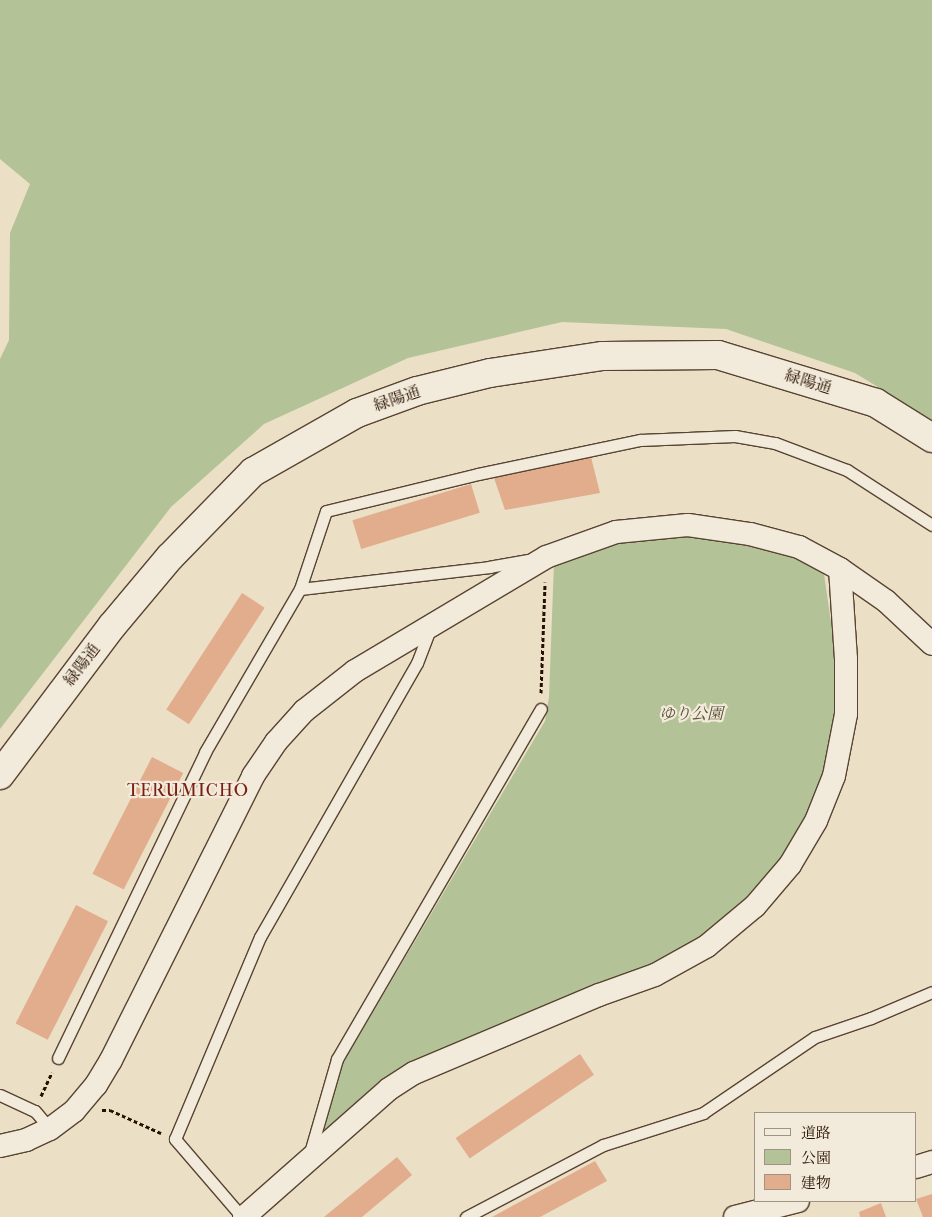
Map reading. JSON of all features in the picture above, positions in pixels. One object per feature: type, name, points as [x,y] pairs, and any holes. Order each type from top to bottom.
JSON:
[{"type":"street","name":"緑陽通","points":[[0,775],[112,626],[170,557],[253,472],[357,412],[417,391],[490,373],[603,356],[718,356],[876,403],[932,438]]},
{"type":"street","points":[[0,1146],[26,1140],[50,1129],[74,1111],[96,1085],[253,776],[276,742],[304,711],[355,671],[546,557],[616,532],[688,525],[750,534],[799,547],[840,569],[886,601],[932,644]]},
{"type":"street","points":[[243,1217],[389,1089],[414,1073],[599,995],[655,975],[707,946],[755,906],[790,865],[812,829],[834,776],[846,714],[846,659],[840,569]]},
{"type":"street","points":[[917,1167],[932,1162]]},
{"type":"street","points":[[735,1217],[764,1214],[795,1202]]},
{"type":"lane","points":[[58,1058],[205,752],[300,589],[326,511],[478,474],[640,440],[735,436],[774,443],[847,470],[932,525]]},
{"type":"lane","points":[[300,589],[490,567],[546,557]]},
{"type":"lane","points":[[243,1217],[176,1139],[260,937],[418,663],[431,625]]},
{"type":"lane","points":[[308,1160],[337,1059],[541,709]]},
{"type":"lane","points":[[466,1217],[603,1145],[703,1114],[815,1037],[871,1018],[932,992]]},
{"type":"lane","points":[[0,1095],[35,1111],[50,1129]]},
{"type":"path","points":[[541,709],[546,557]]},
{"type":"path","points":[[35,1111],[58,1058]]},
{"type":"path","points":[[74,1111],[110,1110],[176,1139]]},
{"type":"green space","points":[[0,0],[932,0],[932,420],[855,373],[726,329],[562,322],[408,358],[264,424],[171,507],[0,729],[0,359],[9,340],[10,233],[30,184],[0,159]]},
{"type":"green space","name":"ゆり公園","points":[[678,536],[720,537],[772,548],[818,565],[824,574],[835,650],[836,725],[824,774],[809,814],[786,854],[748,901],[711,933],[675,954],[433,1054],[323,1135],[340,1068],[545,721],[549,697],[554,563],[611,541]]},
{"type":"building","points":[[591,457],[600,493],[505,510],[494,478]]},
{"type":"building","points":[[471,484],[480,513],[361,549],[352,520]]},
{"type":"building","points":[[242,593],[265,608],[189,724],[166,710]]},
{"type":"building","points":[[152,757],[183,773],[124,890],[93,874]]},
{"type":"building","points":[[76,905],[108,921],[48,1040],[16,1024]]},
{"type":"building","points":[[580,1054],[594,1075],[470,1159],[456,1138]]},
{"type":"building","points":[[397,1157],[412,1175],[362,1217],[324,1217]]},
{"type":"building","points":[[595,1161],[607,1181],[540,1217],[492,1217]]},
{"type":"building","points":[[932,1194],[932,1217],[923,1217],[917,1199]]},
{"type":"building","points":[[881,1203],[886,1217],[860,1217],[859,1212]]},
{"type":"district","name":"TERUMICHO","points":[[188,791]]}]
